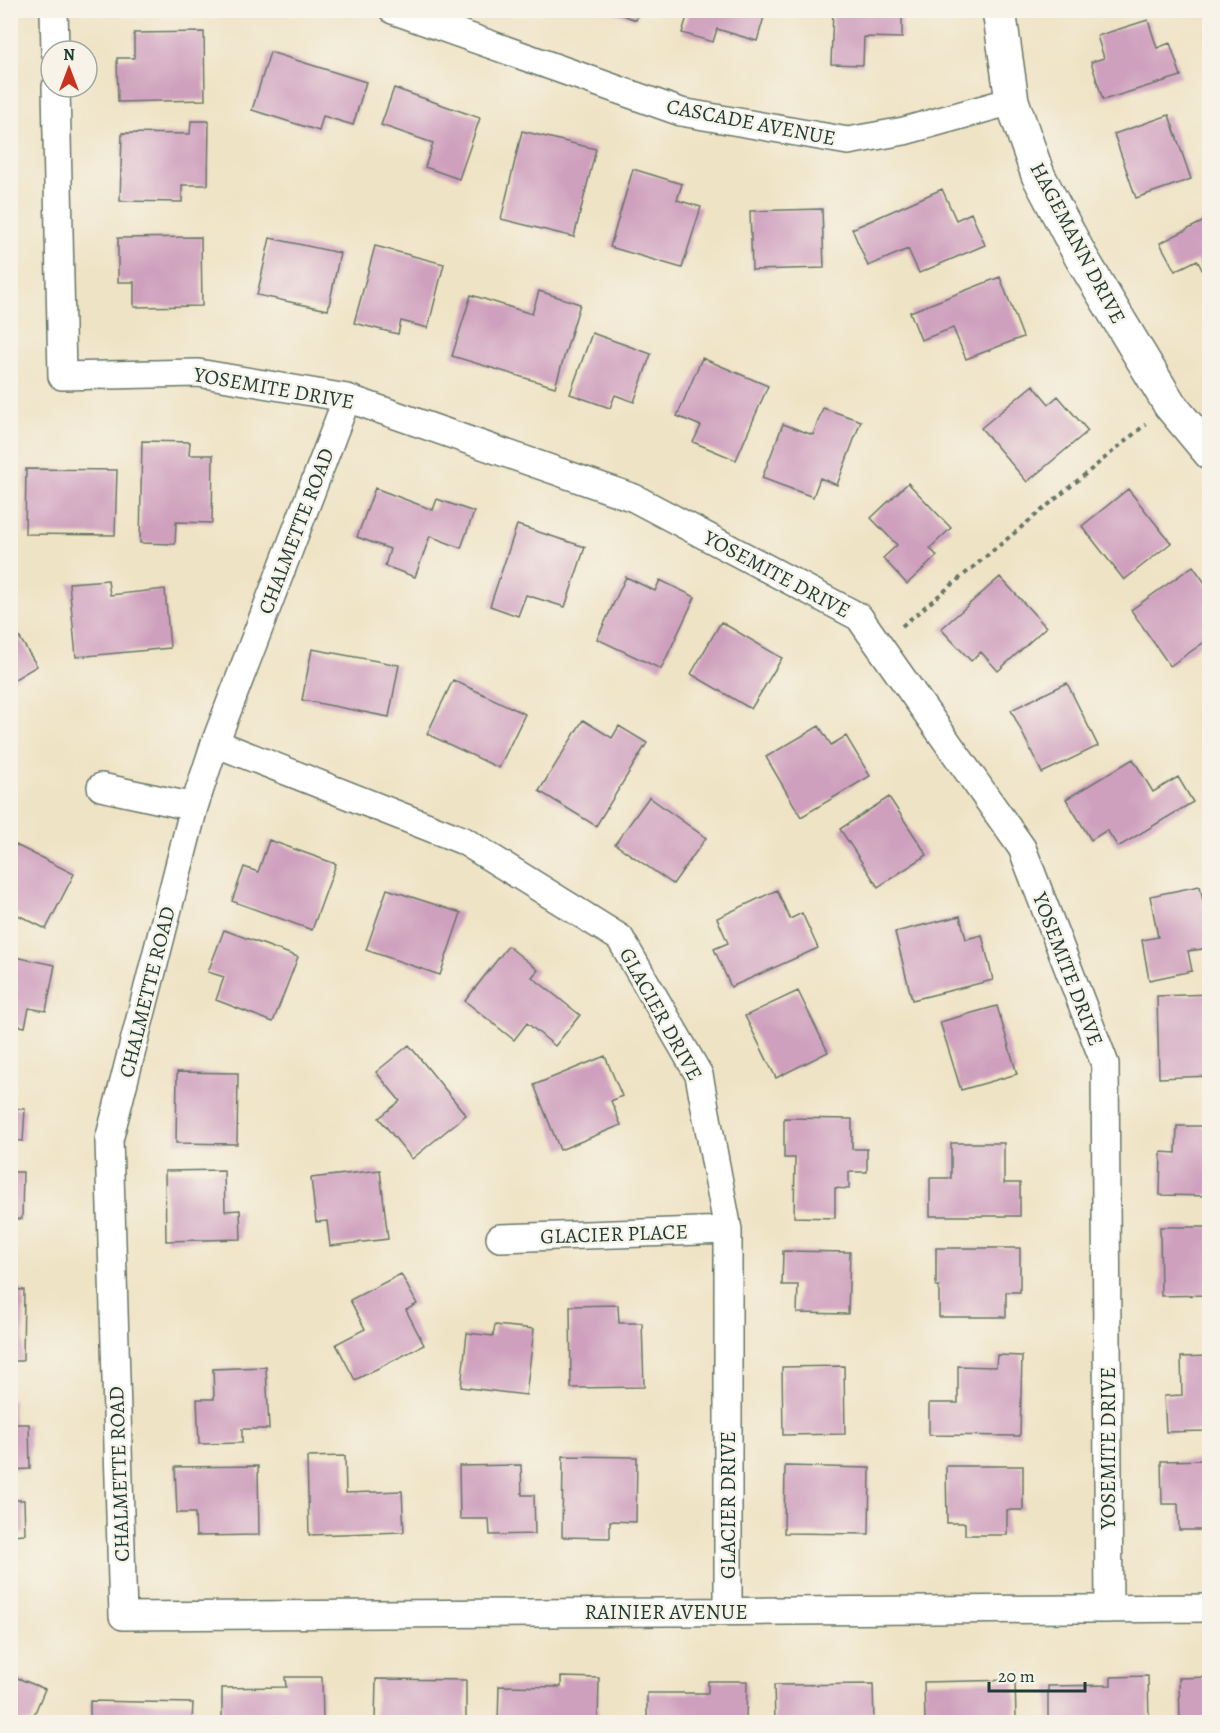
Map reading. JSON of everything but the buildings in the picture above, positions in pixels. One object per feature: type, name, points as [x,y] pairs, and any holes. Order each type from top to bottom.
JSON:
[{"type":"street","points":[[54,10],[55,39]]},
{"type":"street","name":"CASCADE AVENUE","points":[[393,10],[681,112],[848,141],[904,131],[1012,101]]},
{"type":"street","name":"HAGEMANN DRIVE","points":[[999,10],[1012,101],[1038,175],[1081,257],[1170,405],[1209,453]]},
{"type":"street","name":"YOSEMITE DRIVE","points":[[56,99],[62,376],[198,373],[347,398],[634,498],[859,617],[1022,848],[1105,1064],[1109,1609]]},
{"type":"street","name":"CHALMETTE ROAD","points":[[123,1616],[109,1140],[194,807],[215,743],[347,398]]},
{"type":"street","name":"GLACIER DRIVE","points":[[215,743],[464,841],[620,938],[699,1075],[729,1230],[729,1611]]},
{"type":"street","points":[[101,787],[194,807]]},
{"type":"street","name":"GLACIER PLACE","points":[[500,1238],[729,1230]]},
{"type":"street","name":"RAINIER AVENUE","points":[[123,1616],[1209,1608]]},
{"type":"path","points":[[879,646],[1170,405]]}]
